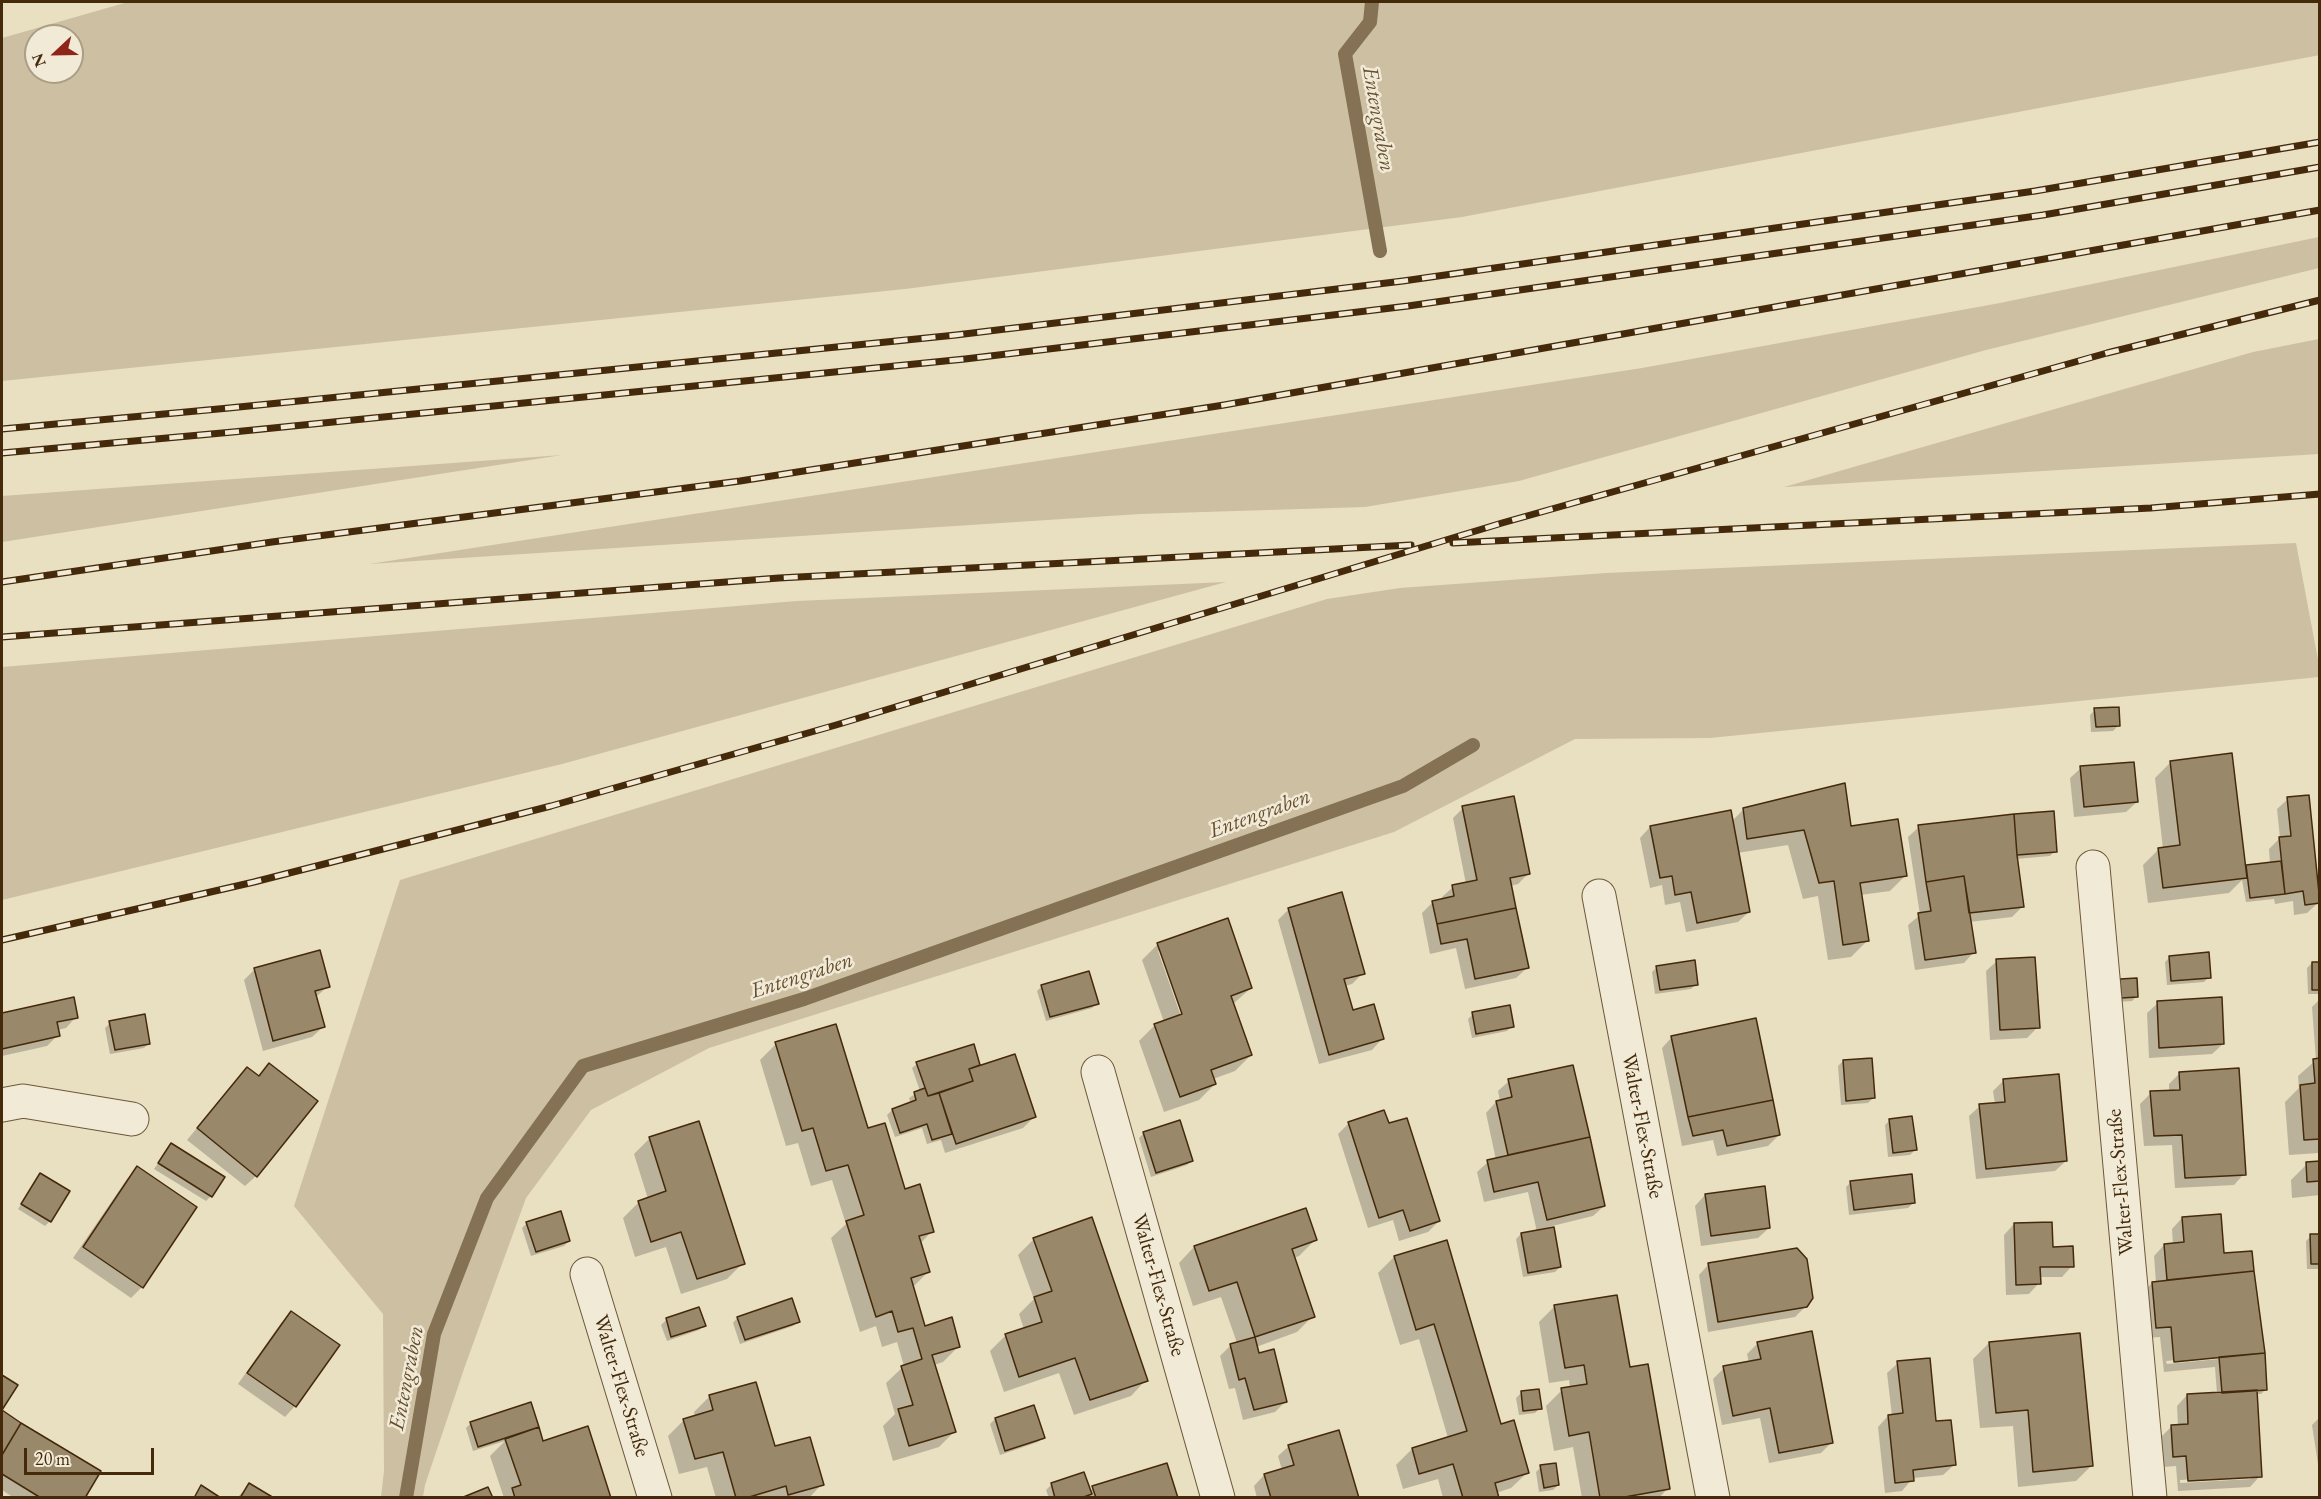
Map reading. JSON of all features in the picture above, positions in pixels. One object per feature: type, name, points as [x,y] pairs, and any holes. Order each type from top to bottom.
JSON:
[{"type":"street","name":"Walter-Flex-Straße","points":[[2093,867],[2150,1497]]},
{"type":"street","name":"Walter-Flex-Straße","points":[[1599,896],[1713,1497]]},
{"type":"street","name":"Walter-Flex-Straße","points":[[1098,1072],[1218,1497]]},
{"type":"street","points":[[2,1104],[23,1101],[132,1119]]},
{"type":"street","name":"Walter-Flex-Straße","points":[[587,1274],[655,1497]]},
{"type":"shaded area","points":[[128,2],[2319,2],[2320,55],[1462,217],[905,289],[2,381],[2,38],[24,32],[24,84],[84,84],[84,24],[51,24]]},
{"type":"shaded area","points":[[2319,237],[2319,268],[1986,350],[1519,481],[1365,507],[1140,514],[369,564],[1642,368],[2000,303]]},
{"type":"shaded area","points":[[2319,339],[2319,454],[1784,487],[2253,352]]},
{"type":"shaded area","points":[[562,455],[2,542],[2,496]]},
{"type":"shaded area","points":[[2296,543],[2319,665],[2319,677],[1710,738],[1575,739],[1394,832],[709,1048],[591,1110],[526,1198],[465,1366],[423,1497],[381,1497],[384,1471],[383,1314],[294,1206],[400,880],[1327,599],[1400,588],[1606,573]]},
{"type":"shaded area","points":[[1226,582],[562,764],[2,900],[2,667],[797,601]]},
{"type":"building","points":[[2119,707],[2120,726],[2096,727],[2094,708]]},
{"type":"building","points":[[2232,753],[2247,878],[2163,888],[2158,848],[2180,845],[2170,761]]},
{"type":"building","points":[[2134,762],[2138,802],[2084,807],[2080,766]]},
{"type":"building","points":[[1845,783],[1851,826],[1898,819],[1907,876],[1860,883],[1869,941],[1843,945],[1834,881],[1819,883],[1804,830],[1747,839],[1743,808]]},
{"type":"building","points":[[2309,795],[2320,903],[2305,905],[2303,891],[2285,894],[2279,837],[2291,836],[2287,797]]},
{"type":"building","points":[[1514,796],[1530,874],[1510,878],[1516,908],[1437,924],[1432,901],[1454,896],[1452,885],[1477,880],[1462,806]]},
{"type":"building","points":[[1731,810],[1750,912],[1697,923],[1691,892],[1675,895],[1672,876],[1660,878],[1650,826]]},
{"type":"building","points":[[2054,811],[2057,852],[2017,855],[2014,814]]},
{"type":"building","points":[[2014,814],[2024,907],[1969,913],[1964,876],[1926,882],[1918,825]]},
{"type":"building","points":[[2281,861],[2285,894],[2250,898],[2246,865]]},
{"type":"building","points":[[1964,876],[1976,953],[1925,960],[1918,913],[1931,911],[1926,882]]},
{"type":"building","points":[[1342,892],[1365,974],[1344,979],[1353,1010],[1374,1004],[1384,1039],[1329,1055],[1288,908]]},
{"type":"building","points":[[1516,908],[1529,968],[1475,979],[1467,939],[1441,944],[1437,924]]},
{"type":"building","points":[[1228,918],[1252,988],[1231,996],[1252,1055],[1211,1070],[1216,1084],[1180,1097],[1154,1024],[1182,1014],[1157,943]]},
{"type":"building","points":[[320,950],[330,987],[315,991],[325,1027],[273,1041],[254,968]]},
{"type":"building","points":[[2209,952],[2211,978],[2171,981],[2169,956]]},
{"type":"building","points":[[2035,957],[2040,1028],[2000,1030],[1996,959]]},
{"type":"building","points":[[1695,960],[1698,985],[1660,990],[1656,966]]},
{"type":"building","points":[[2312,962],[2320,962],[2320,990],[2312,990]]},
{"type":"building","points":[[1089,971],[1099,1004],[1050,1017],[1041,985]]},
{"type":"building","points":[[2137,978],[2138,997],[2121,998],[2120,979]]},
{"type":"building","points":[[74,997],[78,1018],[57,1022],[60,1036],[2,1049],[2,1013]]},
{"type":"building","points":[[2222,997],[2224,1044],[2159,1048],[2157,1001]]},
{"type":"building","points":[[1510,1005],[1514,1027],[1476,1034],[1472,1012]]},
{"type":"building","points":[[145,1014],[150,1044],[115,1050],[109,1021]]},
{"type":"building","points":[[1756,1018],[1773,1100],[1688,1117],[1671,1036]]},
{"type":"building","points":[[836,1024],[868,1128],[885,1123],[905,1189],[920,1184],[934,1232],[919,1236],[930,1272],[911,1278],[925,1326],[952,1317],[960,1347],[932,1355],[956,1432],[909,1446],[898,1409],[913,1405],[901,1366],[922,1359],[913,1328],[898,1332],[892,1311],[876,1317],[846,1221],[864,1215],[848,1165],[826,1171],[813,1128],[802,1131],[775,1042]]},
{"type":"building","points":[[974,1044],[980,1065],[969,1069],[973,1081],[928,1096],[916,1062]]},
{"type":"building","points":[[1015,1054],[1036,1117],[956,1144],[939,1093],[973,1081],[969,1069]]},
{"type":"building","points":[[1872,1058],[1875,1098],[1846,1101],[1843,1060]]},
{"type":"building","points":[[2320,1058],[2320,1139],[2304,1140],[2300,1085],[2315,1083],[2313,1059]]},
{"type":"building","points":[[269,1063],[318,1101],[257,1177],[197,1128],[247,1067],[259,1076]]},
{"type":"building","points":[[1573,1065],[1590,1137],[1508,1155],[1496,1101],[1512,1097],[1508,1079]]},
{"type":"building","points":[[2239,1068],[2246,1175],[2185,1178],[2182,1135],[2154,1136],[2150,1091],[2180,1090],[2179,1072]]},
{"type":"building","points":[[2059,1074],[2067,1161],[1986,1169],[1979,1104],[2005,1102],[2003,1079]]},
{"type":"building","points":[[925,1088],[928,1096],[939,1093],[952,1134],[932,1140],[927,1124],[900,1133],[892,1109],[916,1100],[914,1092]]},
{"type":"building","points":[[1773,1100],[1780,1135],[1727,1146],[1723,1130],[1693,1136],[1688,1117]]},
{"type":"building","points":[[1384,1110],[1389,1123],[1407,1118],[1440,1221],[1410,1231],[1403,1210],[1379,1218],[1348,1122]]},
{"type":"building","points":[[1912,1116],[1917,1150],[1893,1153],[1889,1119]]},
{"type":"building","points":[[1180,1120],[1193,1161],[1156,1173],[1143,1132]]},
{"type":"building","points":[[699,1121],[745,1264],[697,1279],[681,1232],[651,1242],[638,1201],[666,1191],[649,1137]]},
{"type":"building","points":[[1590,1137],[1605,1206],[1547,1220],[1538,1182],[1494,1192],[1487,1160]]},
{"type":"building","points":[[171,1143],[225,1177],[212,1197],[158,1163]]},
{"type":"building","points":[[2320,1161],[2320,1181],[2307,1182],[2306,1162]]},
{"type":"building","points":[[137,1166],[197,1207],[143,1288],[83,1247]]},
{"type":"building","points":[[40,1173],[70,1191],[51,1222],[21,1204]]},
{"type":"building","points":[[1912,1174],[1915,1203],[1854,1210],[1850,1181]]},
{"type":"building","points":[[1765,1186],[1770,1228],[1711,1236],[1705,1194]]},
{"type":"building","points":[[1306,1208],[1317,1240],[1292,1249],[1315,1317],[1255,1337],[1237,1282],[1209,1291],[1194,1246]]},
{"type":"building","points":[[561,1211],[570,1241],[536,1252],[526,1222]]},
{"type":"building","points":[[2221,1214],[2224,1253],[2252,1251],[2254,1271],[2167,1280],[2164,1244],[2184,1242],[2182,1217]]},
{"type":"building","points":[[1092,1217],[1148,1381],[1090,1400],[1075,1358],[1019,1377],[1005,1334],[1042,1322],[1034,1297],[1052,1291],[1033,1238]]},
{"type":"building","points":[[2052,1222],[2053,1247],[2073,1246],[2074,1267],[2040,1267],[2041,1284],[2016,1285],[2014,1223]]},
{"type":"building","points":[[1554,1227],[1561,1267],[1528,1273],[1521,1233]]},
{"type":"building","points":[[2310,1234],[2320,1234],[2320,1264],[2311,1264]]},
{"type":"building","points":[[1447,1240],[1501,1424],[1514,1420],[1529,1473],[1495,1483],[1499,1498],[1463,1498],[1453,1464],[1419,1474],[1412,1448],[1467,1431],[1434,1324],[1416,1330],[1394,1256]]},
{"type":"building","points":[[1797,1248],[1807,1259],[1813,1298],[1807,1307],[1718,1322],[1708,1263]]},
{"type":"building","points":[[2254,1271],[2265,1353],[2174,1362],[2171,1327],[2156,1328],[2152,1282]]},
{"type":"building","points":[[1617,1295],[1630,1367],[1648,1364],[1670,1489],[1619,1498],[1600,1498],[1589,1432],[1569,1436],[1561,1388],[1587,1384],[1584,1365],[1565,1368],[1554,1305]]},
{"type":"building","points":[[792,1298],[800,1322],[745,1340],[737,1317]]},
{"type":"building","points":[[699,1307],[706,1326],[671,1337],[666,1318]]},
{"type":"building","points":[[291,1311],[340,1345],[296,1407],[247,1373]]},
{"type":"building","points":[[1812,1331],[1833,1443],[1779,1453],[1770,1408],[1733,1416],[1723,1366],[1761,1359],[1757,1342]]},
{"type":"building","points":[[2080,1333],[2093,1466],[2033,1472],[2028,1410],[1996,1413],[1989,1342]]},
{"type":"building","points":[[1255,1337],[1259,1353],[1274,1349],[1287,1402],[1254,1410],[1245,1378],[1239,1380],[1230,1344]]},
{"type":"building","points":[[2265,1353],[2267,1390],[2222,1393],[2219,1357]]},
{"type":"building","points":[[1930,1358],[1936,1421],[1951,1420],[1956,1465],[1913,1470],[1914,1481],[1895,1483],[1888,1415],[1903,1413],[1897,1361]]},
{"type":"building","points":[[2,1375],[18,1385],[2,1410]]},
{"type":"building","points":[[756,1382],[775,1446],[810,1437],[824,1485],[788,1495],[786,1486],[746,1498],[736,1498],[723,1452],[695,1459],[683,1419],[713,1410],[709,1395]]},
{"type":"building","points":[[1539,1389],[1542,1409],[1523,1411],[1521,1391]]},
{"type":"building","points":[[2257,1390],[2262,1477],[2188,1481],[2186,1456],[2173,1457],[2171,1425],[2188,1424],[2187,1394]]},
{"type":"building","points":[[531,1402],[539,1427],[478,1447],[470,1422]]},
{"type":"building","points":[[1034,1405],[1045,1438],[1005,1451],[995,1418]]},
{"type":"building","points":[[2,1410],[21,1423],[2,1455]]},
{"type":"building","points":[[21,1423],[101,1471],[85,1498],[41,1498],[2,1474],[2,1455]]},
{"type":"building","points":[[588,1426],[611,1498],[515,1498],[512,1488],[521,1485],[505,1439],[539,1427],[543,1441]]},
{"type":"building","points":[[1339,1430],[1359,1498],[1271,1498],[1264,1474],[1294,1465],[1288,1445]]},
{"type":"building","points":[[1167,1463],[1178,1498],[1096,1498],[1092,1486]]},
{"type":"building","points":[[1556,1463],[1559,1485],[1544,1488],[1540,1465]]},
{"type":"building","points":[[1084,1472],[1092,1494],[1081,1498],[1055,1498],[1051,1483]]},
{"type":"building","points":[[249,1483],[274,1498],[240,1498]]},
{"type":"building","points":[[201,1485],[221,1498],[194,1498]]},
{"type":"building","points":[[488,1487],[493,1498],[461,1498]]},
{"type":"waterway","name":"Entengraben","points":[[1372,2],[1370,22],[1345,54],[1380,251]]},
{"type":"waterway","name":"Entengraben","points":[[406,1498],[434,1334],[487,1198],[583,1066],[804,999],[1403,786],[1473,745]]},
{"type":"railway","points":[[2,429],[956,335],[1403,281],[2035,191],[2320,142]]},
{"type":"railway","points":[[2,453],[965,359],[1408,306],[2043,215],[2320,167]]},
{"type":"railway","points":[[2,582],[272,542],[740,481],[1224,405],[2320,210]]},
{"type":"railway","points":[[2,940],[254,882],[551,806],[836,725],[1502,523],[2107,353],[2320,300]]},
{"type":"railway","points":[[1453,543],[2151,508],[2320,494]]},
{"type":"railway","points":[[2,637],[779,578],[1411,545]]}]
